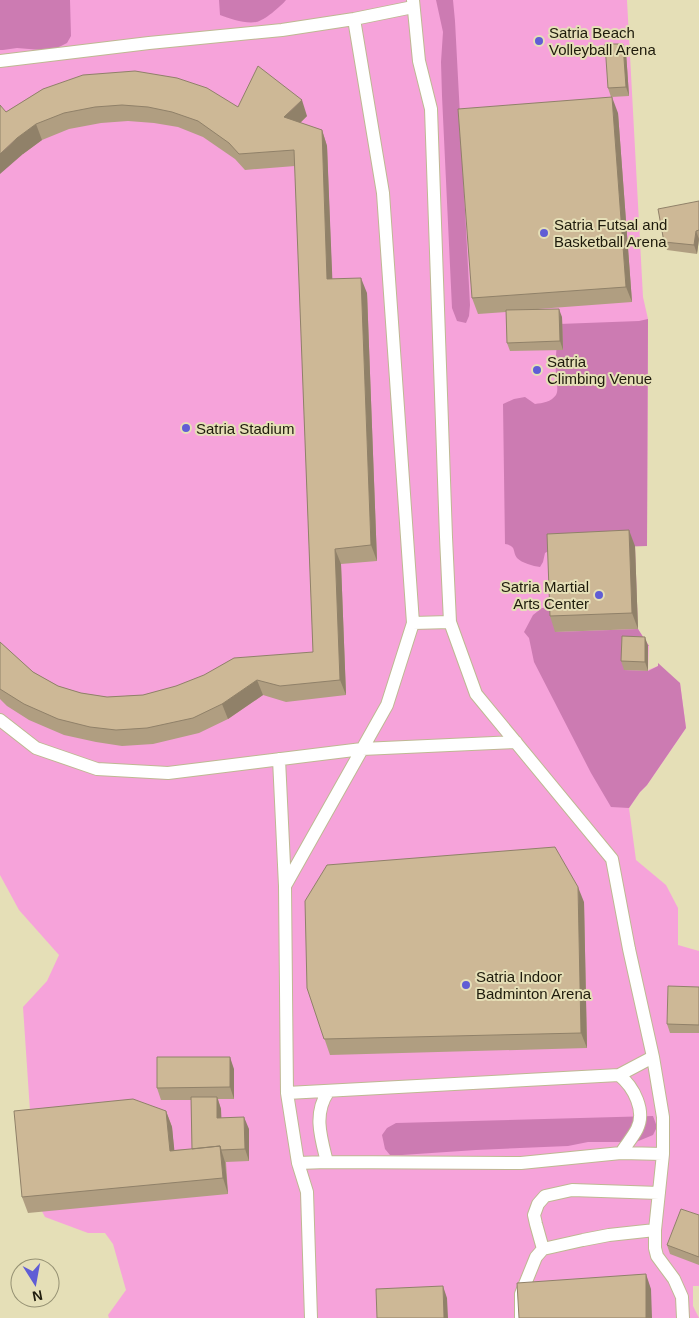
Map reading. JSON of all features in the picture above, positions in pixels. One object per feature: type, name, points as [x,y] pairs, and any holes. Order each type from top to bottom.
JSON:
[{"type":"lane","points":[[0,61],[149,43],[282,30],[354,19],[413,3],[419,61],[431,109],[450,622],[476,694],[612,859],[629,949],[653,1057],[663,1117],[663,1154],[655,1230],[655,1248],[657,1256],[674,1278],[682,1297],[683,1318]]},
{"type":"lane","points":[[285,886],[387,705],[413,623],[383,193],[354,19]]},
{"type":"lane","points":[[413,623],[450,622]]},
{"type":"lane","points":[[0,720],[36,748],[97,769],[168,773],[362,749],[516,742]]},
{"type":"lane","points":[[278,759],[285,886],[287,1093],[298,1163],[307,1192],[311,1318]]},
{"type":"lane","points":[[287,1093],[619,1075],[653,1057]]},
{"type":"lane","points":[[619,1075],[625,1080],[636,1096],[640,1111],[638,1128],[621,1153]]},
{"type":"lane","points":[[327,1162],[319,1132],[319,1119],[320,1110],[328,1092]]},
{"type":"lane","points":[[298,1163],[521,1162],[621,1153],[663,1154]]},
{"type":"lane","points":[[543,1249],[534,1215],[538,1204],[545,1196],[572,1190],[659,1193]]},
{"type":"lane","points":[[521,1318],[522,1294],[536,1257],[543,1249],[592,1238],[655,1230]]},
{"type":"shaded area","points":[[0,0],[627,0],[643,297],[648,319],[647,546],[635,546],[638,629],[649,646],[648,670],[658,666],[680,683],[686,728],[629,808],[636,860],[666,885],[678,908],[678,945],[699,951],[699,1286],[693,1286],[693,1306],[699,1318],[109,1318],[108,1315],[126,1290],[113,1244],[105,1233],[88,1233],[45,1217],[36,1200],[23,1007],[47,981],[59,955],[19,910],[0,875]]},
{"type":"shaded area","points":[[0,0],[70,0],[71,36],[67,43],[57,48],[41,50],[17,48],[0,50]]},
{"type":"shaded area","points":[[219,0],[286,0],[268,16],[259,21],[248,22],[220,15]]},
{"type":"shaded area","points":[[436,0],[453,0],[455,21],[470,305],[466,323],[457,321],[452,308],[442,96],[441,62],[443,32]]},
{"type":"shaded area","points":[[648,319],[647,546],[552,549],[545,553],[540,567],[522,561],[517,558],[513,547],[505,544],[503,404],[525,397],[535,404],[541,403],[549,401],[556,395],[556,356],[559,324]]},
{"type":"shaded area","points":[[554,607],[556,632],[638,629],[649,646],[625,645],[624,670],[648,671],[658,666],[658,663],[680,683],[686,728],[629,808],[611,807],[591,773],[534,662],[529,638],[524,632],[533,615],[542,608]]},
{"type":"shaded area","points":[[653,1116],[657,1127],[653,1135],[636,1142],[588,1142],[568,1146],[390,1155],[385,1149],[382,1135],[387,1128],[396,1123]]},
{"type":"building","points":[[605,44],[623,44],[626,87],[608,88]]},
{"type":"building","points":[[258,66],[302,100],[284,117],[322,130],[327,279],[361,278],[371,545],[335,549],[340,680],[280,686],[257,680],[222,704],[193,718],[147,728],[116,730],[90,727],[58,719],[24,704],[0,689],[0,642],[33,672],[58,686],[81,693],[107,697],[143,695],[176,686],[204,675],[234,658],[313,652],[294,150],[239,154],[229,143],[198,121],[172,112],[148,107],[122,105],[95,107],[64,113],[36,124],[0,154],[0,105],[6,112],[43,89],[83,75],[135,71],[177,78],[207,88],[238,107]]},
{"type":"building","points":[[612,97],[626,287],[472,298],[458,109]]},
{"type":"building","points":[[699,201],[699,230],[696,231],[694,245],[664,242],[658,209]]},
{"type":"building","points":[[559,309],[560,341],[507,343],[506,310]]},
{"type":"building","points":[[629,530],[632,613],[550,616],[547,534]]},
{"type":"building","points":[[622,636],[645,637],[645,662],[621,661]]},
{"type":"building","points":[[555,847],[578,887],[581,1033],[324,1039],[307,988],[305,901],[327,865]]},
{"type":"building","points":[[668,986],[699,987],[699,1025],[667,1024]]},
{"type":"building","points":[[157,1057],[230,1057],[230,1087],[157,1088]]},
{"type":"building","points":[[191,1097],[217,1097],[217,1118],[244,1117],[245,1149],[221,1150],[220,1146],[192,1149]]},
{"type":"building","points":[[133,1099],[166,1111],[170,1151],[220,1146],[223,1178],[22,1197],[14,1111]]},
{"type":"building","points":[[681,1209],[699,1215],[699,1257],[667,1245]]},
{"type":"building","points":[[646,1274],[646,1318],[519,1318],[517,1283]]},
{"type":"building","points":[[443,1286],[444,1318],[377,1318],[376,1289]]},
{"type":"place","name":"Satria Beach Volleyball Arena","points":[[539,41]]},
{"type":"place","name":"Satria Futsal and Basketball Arena","points":[[544,233]]},
{"type":"place","name":"Satria Climbing Venue","points":[[537,370]]},
{"type":"place","name":"Satria Stadium","points":[[186,428]]},
{"type":"place","name":"Satria Martial Arts Center","points":[[599,595]]},
{"type":"place","name":"Satria Indoor Badminton Arena","points":[[466,985]]}]
